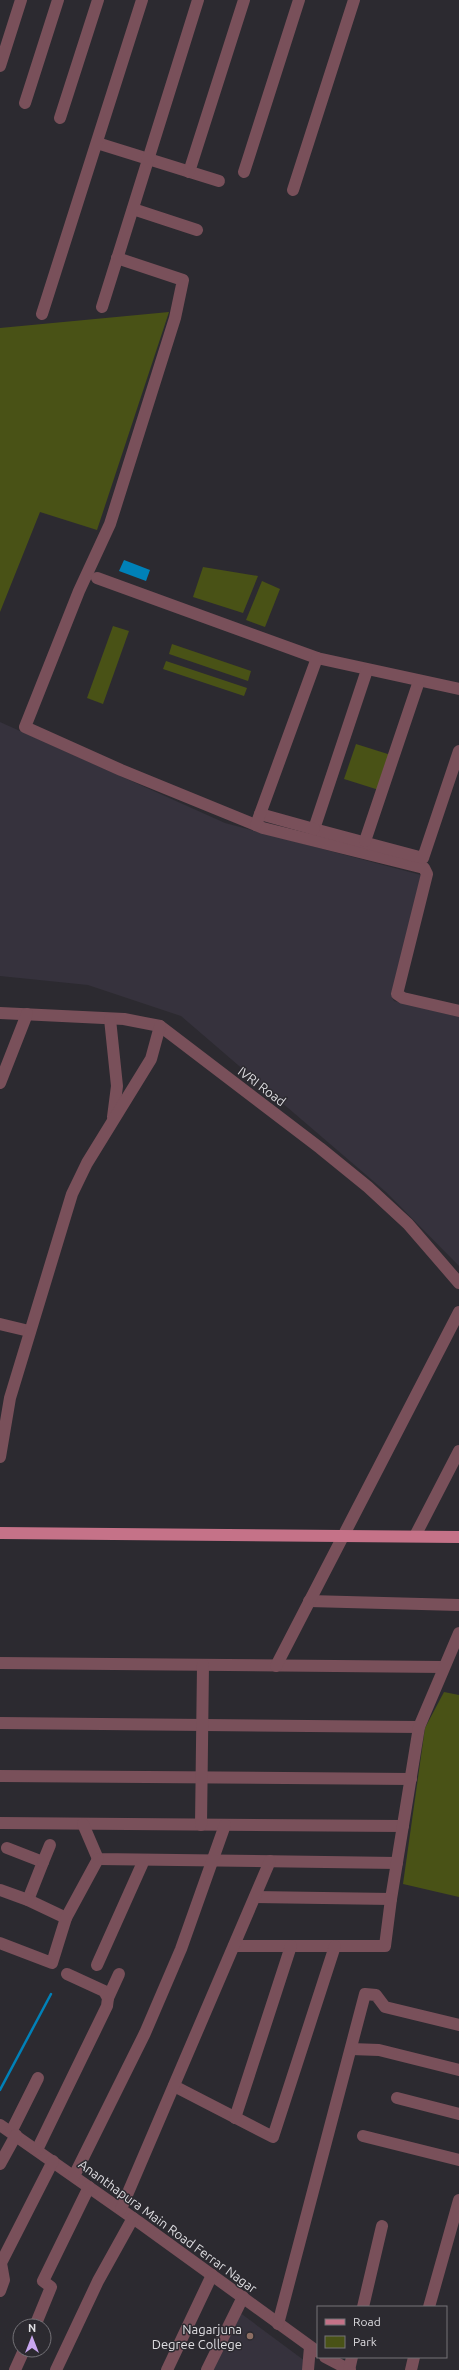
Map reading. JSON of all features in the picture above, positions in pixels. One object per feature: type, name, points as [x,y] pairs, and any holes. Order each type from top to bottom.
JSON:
[{"type":"main road","points":[[0,1533],[459,1537]]},
{"type":"street","points":[[0,66],[21,0]]},
{"type":"street","points":[[25,103],[58,0]]},
{"type":"street","points":[[60,118],[98,0]]},
{"type":"street","points":[[42,314],[142,0]]},
{"type":"street","points":[[102,307],[198,0]]},
{"type":"street","points":[[190,172],[244,0]]},
{"type":"street","points":[[244,172],[299,0]]},
{"type":"street","points":[[293,190],[354,0]]},
{"type":"street","points":[[97,143],[218,181]]},
{"type":"street","points":[[132,209],[197,230]]},
{"type":"street","points":[[117,258],[183,280],[175,318],[110,524],[79,591],[25,727],[121,770],[258,820],[424,868],[427,874],[397,994],[403,998],[459,1011]]},
{"type":"street","points":[[97,578],[317,658],[459,689]]},
{"type":"street","points":[[258,820],[317,658]]},
{"type":"street","points":[[314,829],[367,670]]},
{"type":"street","points":[[365,840],[419,681]]},
{"type":"street","points":[[258,820],[314,829],[365,840],[423,858],[459,751]]},
{"type":"street","name":"IVRI Road","points":[[0,1013],[110,1019],[145,1022],[160,1026],[320,1148],[368,1187],[408,1224],[459,1283]]},
{"type":"street","points":[[0,1084],[27,1014]]},
{"type":"street","points":[[110,1019],[116,1084],[112,1122]]},
{"type":"street","points":[[0,1457],[10,1398],[72,1194],[87,1162],[151,1059],[160,1026]]},
{"type":"street","points":[[116,1084],[134,1087]]},
{"type":"street","points":[[276,1666],[459,1312]]},
{"type":"street","points":[[0,1324],[29,1332]]},
{"type":"street","points":[[415,1536],[459,1451]]},
{"type":"street","points":[[309,1601],[459,1605]]},
{"type":"street","points":[[234,1946],[385,1946],[391,1899],[419,1727],[459,1633]]},
{"type":"street","points":[[0,1663],[444,1668]]},
{"type":"street","points":[[202,1825],[203,1665]]},
{"type":"street","points":[[0,1724],[202,1724],[419,1727]]},
{"type":"street","points":[[0,1776],[202,1776],[411,1779]]},
{"type":"street","points":[[0,1823],[403,1826]]},
{"type":"street","points":[[83,1824],[98,1859]]},
{"type":"street","points":[[74,2176],[145,2033],[181,1950],[225,1825]]},
{"type":"street","points":[[28,1900],[50,1845]]},
{"type":"street","points":[[6,1848],[43,1862]]},
{"type":"street","points":[[98,1859],[397,1863]]},
{"type":"street","points":[[60,1969],[66,1918],[98,1859]]},
{"type":"street","points":[[97,1965],[144,1860]]},
{"type":"street","points":[[121,2209],[270,1862]]},
{"type":"street","points":[[0,1890],[28,1900],[66,1918]]},
{"type":"street","points":[[255,1897],[391,1899]]},
{"type":"street","points":[[0,1943],[60,1969],[104,1991],[108,1998]]},
{"type":"street","points":[[235,2118],[291,1946]]},
{"type":"street","points":[[174,2086],[273,2137],[335,1946]]},
{"type":"street","points":[[38,2150],[107,2006],[108,1998],[119,1974]]},
{"type":"street","points":[[278,2324],[366,1994],[376,1995],[385,2007],[459,2025]]},
{"type":"street","points":[[351,2049],[379,2050],[459,2070]]},
{"type":"street","points":[[0,2164],[38,2078]]},
{"type":"street","points":[[397,2098],[459,2114]]},
{"type":"street","name":"Ananthapura Main Road Ferrar Nagar","points":[[0,2125],[121,2209],[314,2350]]},
{"type":"street","points":[[364,2136],[459,2160]]},
{"type":"street","points":[[0,2291],[4,2280],[2,2263],[53,2161]]},
{"type":"street","points":[[38,2318],[51,2286],[43,2281],[90,2187]]},
{"type":"street","points":[[429,2306],[459,2200]]},
{"type":"street","points":[[56,2370],[98,2281],[133,2218]]},
{"type":"street","points":[[363,2306],[382,2226]]},
{"type":"street","points":[[167,2370],[212,2275]]},
{"type":"street","points":[[206,2370],[243,2297]]},
{"type":"street","points":[[308,2370],[314,2350]]},
{"type":"street","points":[[15,2370],[20,2358]]},
{"type":"street","points":[[327,2358],[349,2370],[352,2358]]},
{"type":"street","points":[[411,2370],[414,2358]]},
{"type":"shaded area","points":[[0,722],[225,823],[421,875],[391,995],[394,1001],[459,1017],[459,1266],[386,1192],[181,1016],[88,985],[0,976]]},
{"type":"shaded area","name":"Nagarjuna Degree College","points":[[239,2312],[305,2361],[303,2370],[212,2370]]},
{"type":"green space","points":[[169,312],[97,530],[40,512],[0,612],[0,328]]},
{"type":"green space","points":[[203,567],[258,576],[243,613],[193,597]]},
{"type":"green space","points":[[262,581],[280,589],[265,627],[246,620]]},
{"type":"green space","points":[[113,626],[129,631],[103,704],[87,698]]},
{"type":"green space","points":[[172,644],[251,671],[248,681],[169,654]]},
{"type":"green space","points":[[166,661],[247,688],[244,696],[163,669]]},
{"type":"green space","points":[[356,744],[391,755],[379,790],[344,779]]},
{"type":"green space","points":[[444,1692],[459,1695],[459,1897],[403,1884],[425,1728]]},
{"type":"water","points":[[124,560],[150,570],[146,581],[119,571]]},
{"type":"waterway","points":[[0,2090],[51,1994]]},
{"type":"place","name":"Nagarjuna Degree College","points":[[250,2336]]}]
